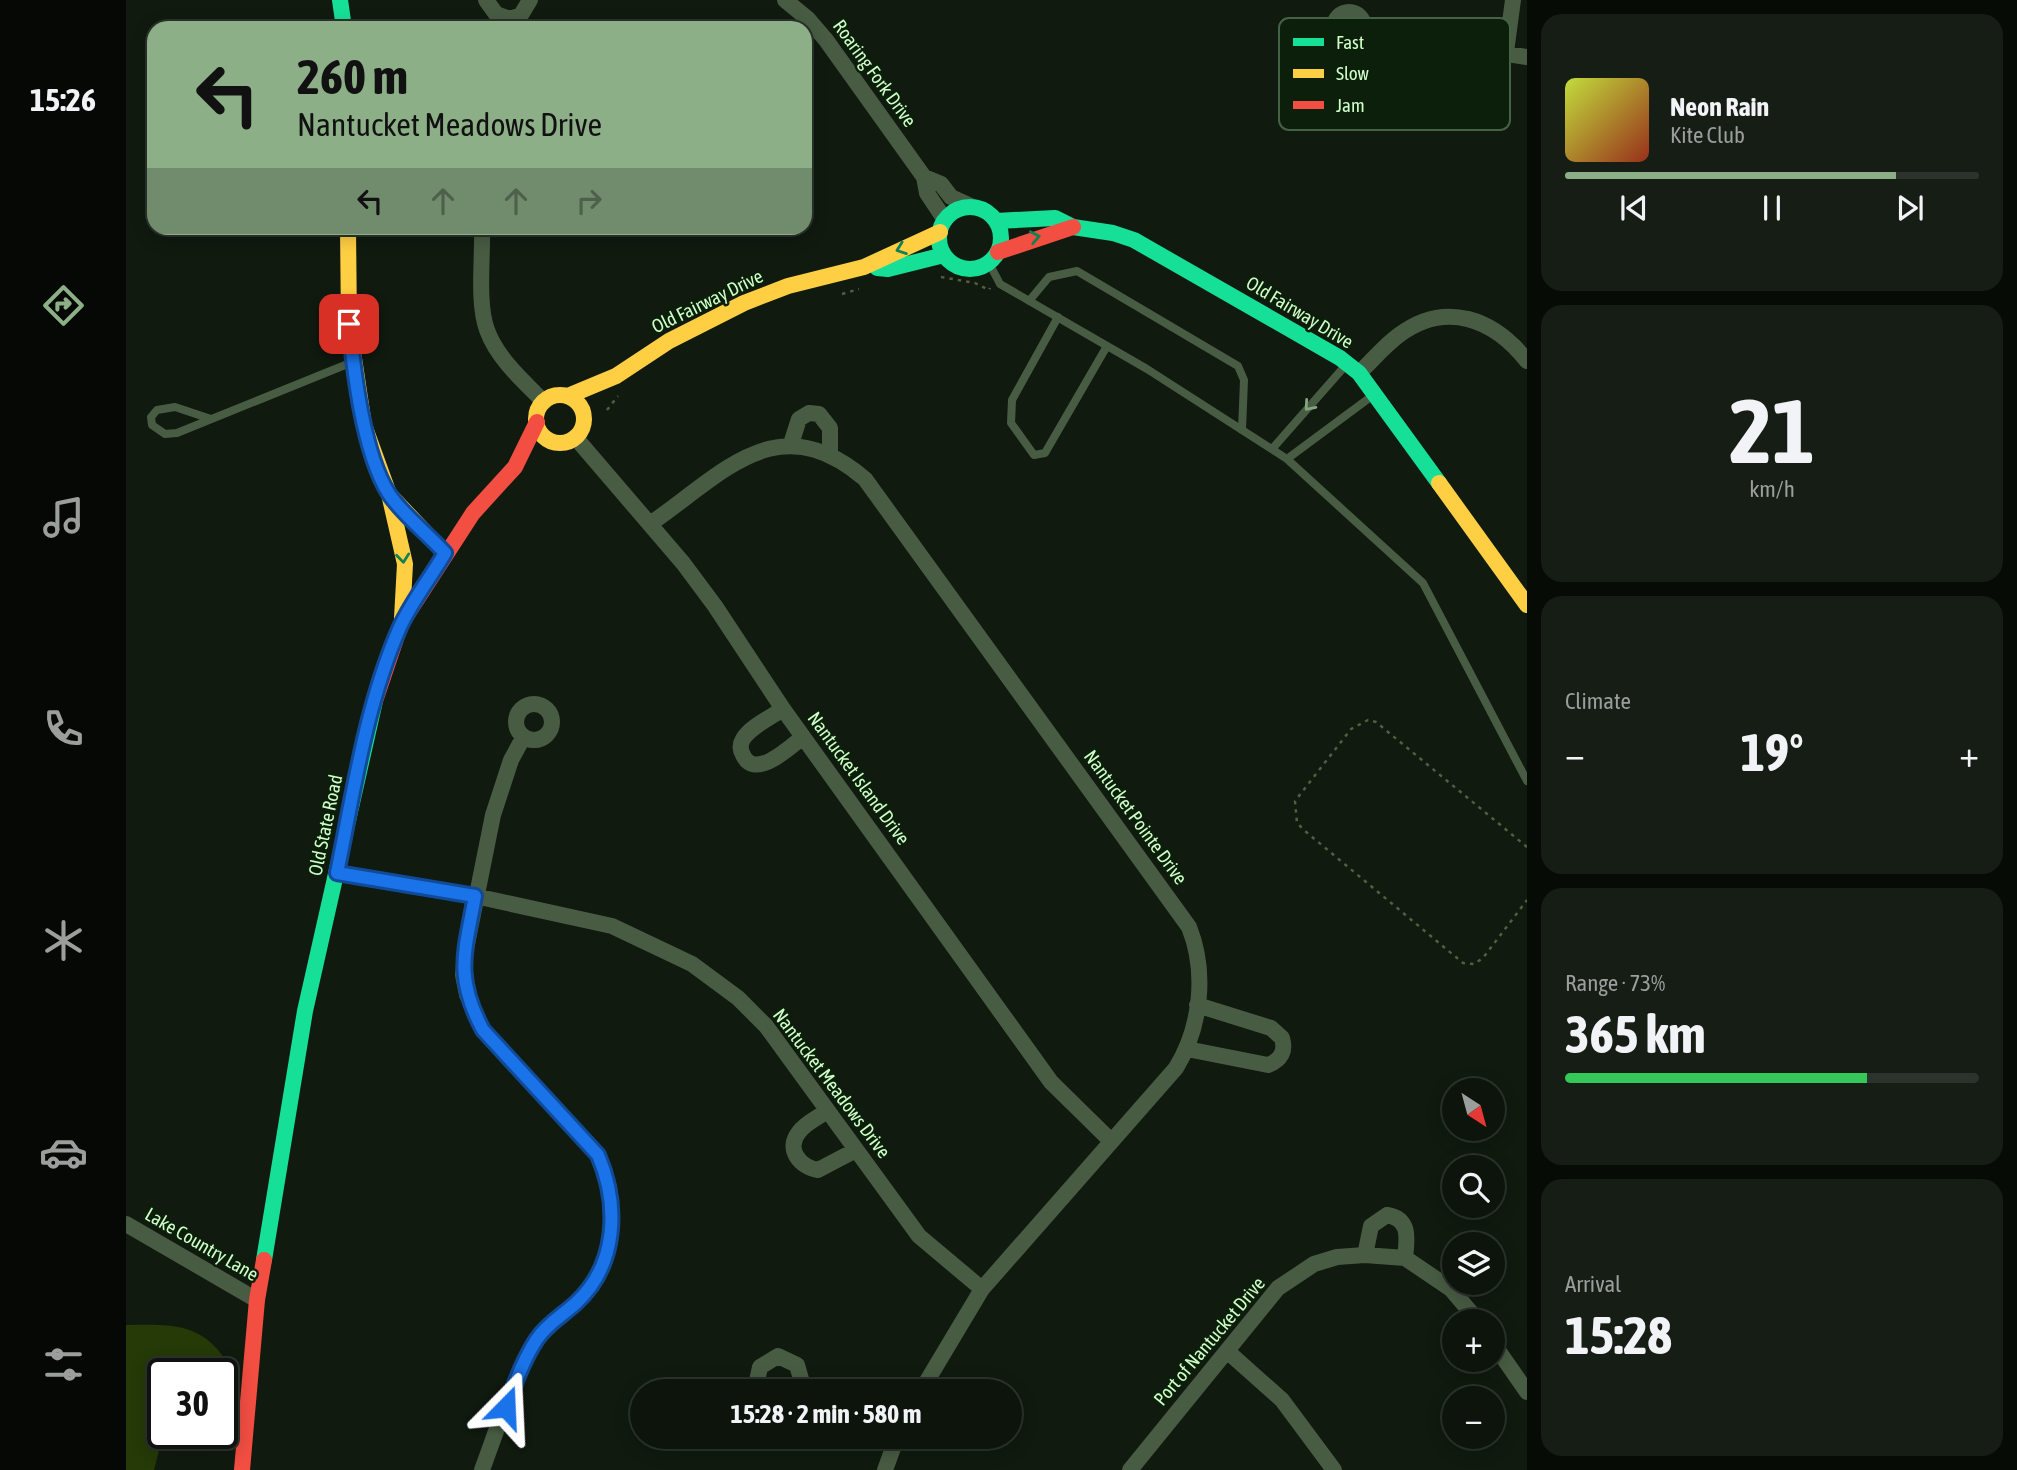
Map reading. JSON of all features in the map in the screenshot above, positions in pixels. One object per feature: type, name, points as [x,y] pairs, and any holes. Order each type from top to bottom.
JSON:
[{"type":"street","points":[[340,0],[343,21]]},
{"type":"street","points":[[485,0],[500,21]]},
{"type":"street","points":[[506,21],[521,15],[530,0]]},
{"type":"street","name":"Roaring Fork Drive","points":[[785,0],[810,21]]},
{"type":"street","points":[[1510,22],[1513,0]]},
{"type":"street","name":"Roaring Fork Drive","points":[[812,24],[924,177],[927,193],[942,226]]},
{"type":"street","name":"Roaring Fork Drive","points":[[924,177],[941,184],[951,197],[972,207]]},
{"type":"street","points":[[972,207],[982,209],[996,221],[1002,241],[993,257],[972,270],[961,268],[944,255],[942,226],[954,211],[972,207]]},
{"type":"street","name":"Old Fairway Drive","points":[[996,221],[1055,218],[1073,227],[1112,233],[1134,240],[1318,344],[1353,368],[1375,394],[1527,605]]},
{"type":"street","name":"Old Fairway Drive","points":[[568,396],[616,376],[669,341],[744,303],[788,286],[864,267],[942,226]]},
{"type":"street","name":"Old Fairway Drive","points":[[993,257],[1033,235],[1057,233],[1073,227]]},
{"type":"street","points":[[348,235],[353,362],[364,425],[389,494],[389,508],[403,549],[405,582],[401,624]]},
{"type":"street","points":[[482,235],[487,331],[508,365],[544,402]]},
{"type":"street","name":"Old Fairway Drive","points":[[864,267],[888,269],[944,255]]},
{"type":"street","points":[[1353,368],[1397,336],[1427,320],[1443,317],[1466,319],[1491,326],[1505,335],[1527,361]]},
{"type":"street","name":"Old Fairway Drive","points":[[584,418],[616,376]]},
{"type":"street","points":[[389,494],[445,553],[473,513],[514,467],[544,402],[558,395],[568,396],[583,410],[584,418],[575,437],[555,442],[514,467]]},
{"type":"street","points":[[791,444],[799,419],[809,413],[819,414],[830,428],[830,454]]},
{"type":"street","points":[[537,422],[543,435],[555,442]]},
{"type":"street","name":"Nantucket Island Drive","points":[[575,437],[650,524],[715,606],[783,709],[1051,1082],[1111,1141]]},
{"type":"street","name":"Nantucket Pointe Drive","points":[[650,524],[742,461],[766,448],[791,444],[830,454],[865,479],[1189,927],[1198,956],[1197,1005],[1187,1049],[1176,1068],[982,1289],[928,1379]]},
{"type":"street","name":"Old State Road","points":[[242,1470],[257,1300],[305,1011],[370,715],[401,624],[445,553]]},
{"type":"street","points":[[783,709],[744,737],[740,749],[743,757],[753,764],[765,764],[803,737]]},
{"type":"street","points":[[482,1470],[523,1365],[538,1337],[577,1303],[592,1285],[606,1258],[612,1228],[608,1180],[598,1155],[483,1030],[474,1012],[463,975],[475,896],[504,778],[523,738]]},
{"type":"street","name":"Nantucket Meadows Drive","points":[[337,873],[475,896],[612,926],[692,964],[738,998],[766,1026],[919,1236],[982,1289]]},
{"type":"street","points":[[1187,1049],[1262,1065],[1274,1063],[1283,1051],[1282,1038],[1271,1028],[1197,1005]]},
{"type":"street","points":[[827,1111],[798,1133],[794,1149],[797,1159],[803,1165],[818,1170],[856,1150]]},
{"type":"street","points":[[1365,1255],[1371,1226],[1387,1215],[1399,1219],[1406,1230],[1405,1258]]},
{"type":"street","name":"Lake Country Lane","points":[[126,1224],[257,1300]]},
{"type":"street","name":"Port of Nantucket Drive","points":[[1130,1470],[1279,1288],[1314,1264],[1337,1257],[1365,1255],[1405,1258],[1451,1289],[1468,1309]]},
{"type":"street","points":[[1227,1351],[1282,1400],[1334,1470]]},
{"type":"street","points":[[757,1379],[760,1367],[778,1356],[797,1365],[801,1379]]},
{"type":"street","points":[[1505,1360],[1527,1392]]},
{"type":"street","points":[[885,1470],[893,1449]]},
{"type":"lane","points":[[993,257],[1000,284],[1107,346],[1287,458],[1423,583],[1527,781]]},
{"type":"lane","points":[[1029,300],[1049,277],[1077,271],[1238,366],[1244,380],[1242,430]]},
{"type":"lane","points":[[1058,317],[1012,400],[1011,423],[1034,455],[1045,453],[1107,346]]},
{"type":"lane","points":[[211,419],[175,407],[157,410],[151,417],[152,425],[165,433],[177,433],[211,419],[271,392],[353,362]]},
{"type":"lane","points":[[1272,449],[1353,368]]},
{"type":"lane","points":[[1287,458],[1375,394]]},
{"type":"path","points":[[933,274],[975,283],[989,290],[997,278]]},
{"type":"path","points":[[837,295],[862,287]]},
{"type":"path","points":[[607,410],[626,391]]},
{"type":"path","points":[[1527,847],[1376,722],[1368,720],[1350,729],[1295,801],[1297,822],[1305,831],[1463,963],[1474,964],[1483,958],[1527,900]]},
{"type":"shaded area","points":[[126,1325],[179,1327],[202,1336],[222,1355],[221,1358],[147,1358],[147,1449],[159,1449],[154,1470],[126,1470]]},
{"type":"traffic: fast","points":[[340,0],[343,21]]},
{"type":"traffic: fast","points":[[970,207],[982,209],[992,216],[999,226],[1001,238],[999,250],[992,260],[982,267],[970,269],[958,267],[948,260],[941,250],[939,238],[941,226],[948,216],[958,209],[970,207]]},
{"type":"traffic: fast","points":[[996,221],[1055,218],[1073,227],[1113,233],[1134,240],[1340,358],[1359,373],[1439,483]]},
{"type":"traffic: fast","points":[[877,268],[888,269],[944,255]]},
{"type":"traffic: fast","points":[[264,1260],[305,1011],[375,701]]},
{"type":"traffic: slow","points":[[568,396],[616,376],[669,341],[744,303],[788,286],[864,267],[940,232]]},
{"type":"traffic: slow","points":[[348,235],[349,325],[364,425],[389,494],[445,553]]},
{"type":"traffic: slow","points":[[560,395],[577,402],[584,419],[577,436],[560,443],[543,436],[536,419],[543,402],[560,395]]},
{"type":"traffic: slow","points":[[1439,483],[1527,605]]},
{"type":"traffic: slow","points":[[389,494],[405,564],[402,618]]},
{"type":"traffic: jam","points":[[998,252],[1073,227]]},
{"type":"traffic: jam","points":[[375,701],[401,624],[473,513],[515,467],[537,422]]},
{"type":"traffic: jam","points":[[242,1470],[257,1300],[264,1260]]},
{"type":"route","points":[[349,324],[364,425],[389,494],[445,553],[401,624],[385,665],[370,715],[337,873],[475,896],[463,975],[474,1012],[483,1030],[598,1155],[608,1180],[612,1203],[612,1228],[606,1258],[592,1285],[577,1303],[557,1317],[538,1337],[506,1407]]}]
